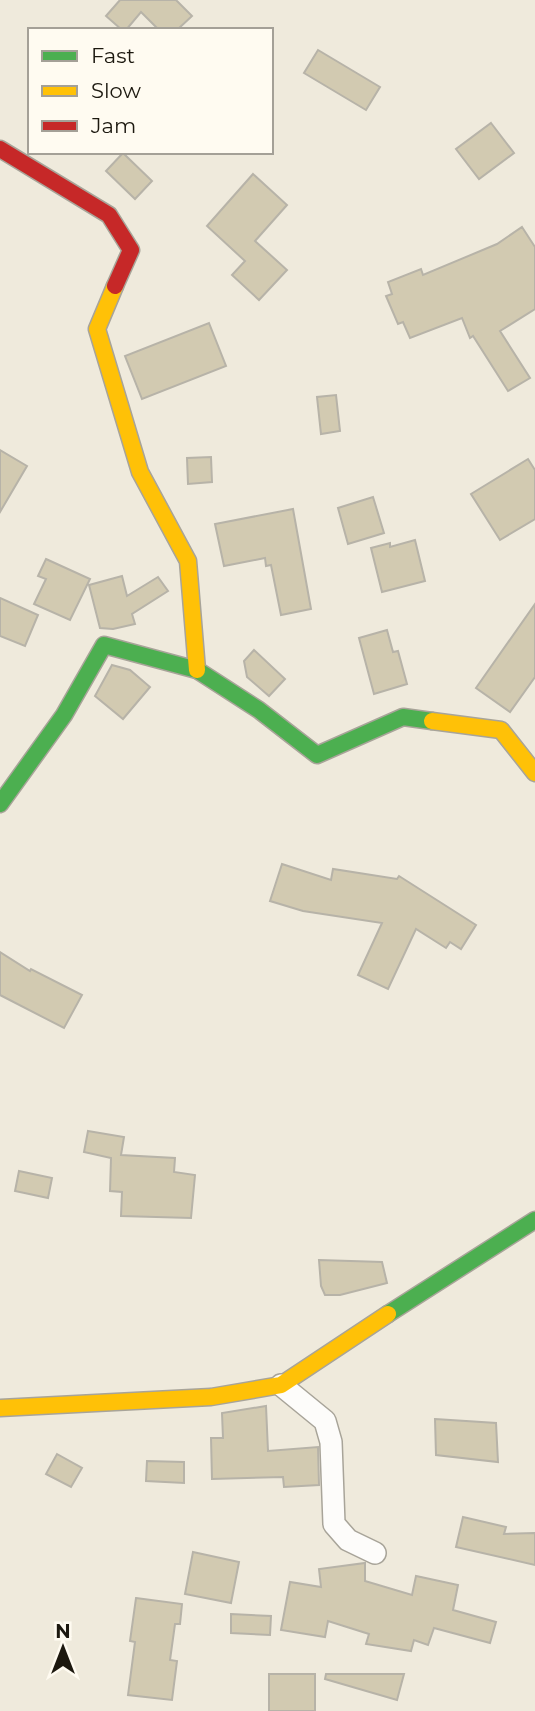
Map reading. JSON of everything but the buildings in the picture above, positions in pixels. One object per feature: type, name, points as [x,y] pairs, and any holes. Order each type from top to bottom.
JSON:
[{"type":"street","points":[[0,149],[109,215],[131,250],[97,329],[140,472],[188,561],[197,670]]},
{"type":"street","points":[[0,804],[64,715],[104,645],[197,670],[259,710],[317,755],[403,717],[500,730],[535,773]]},
{"type":"street","points":[[0,1408],[211,1397],[281,1385],[535,1220]]},
{"type":"street","points":[[281,1385],[325,1421],[331,1442],[334,1524],[348,1540],[375,1553]]},
{"type":"traffic: fast","points":[[0,804],[64,715],[104,645],[197,670],[259,710],[317,755],[403,717],[432,721]]},
{"type":"traffic: fast","points":[[388,1314],[535,1220]]},
{"type":"traffic: slow","points":[[115,286],[97,329],[140,472],[188,561],[197,670]]},
{"type":"traffic: slow","points":[[432,721],[501,730],[535,773]]},
{"type":"traffic: slow","points":[[0,1408],[211,1397],[281,1385],[388,1314]]},
{"type":"traffic: jam","points":[[0,149],[109,215],[131,250],[115,286]]}]
